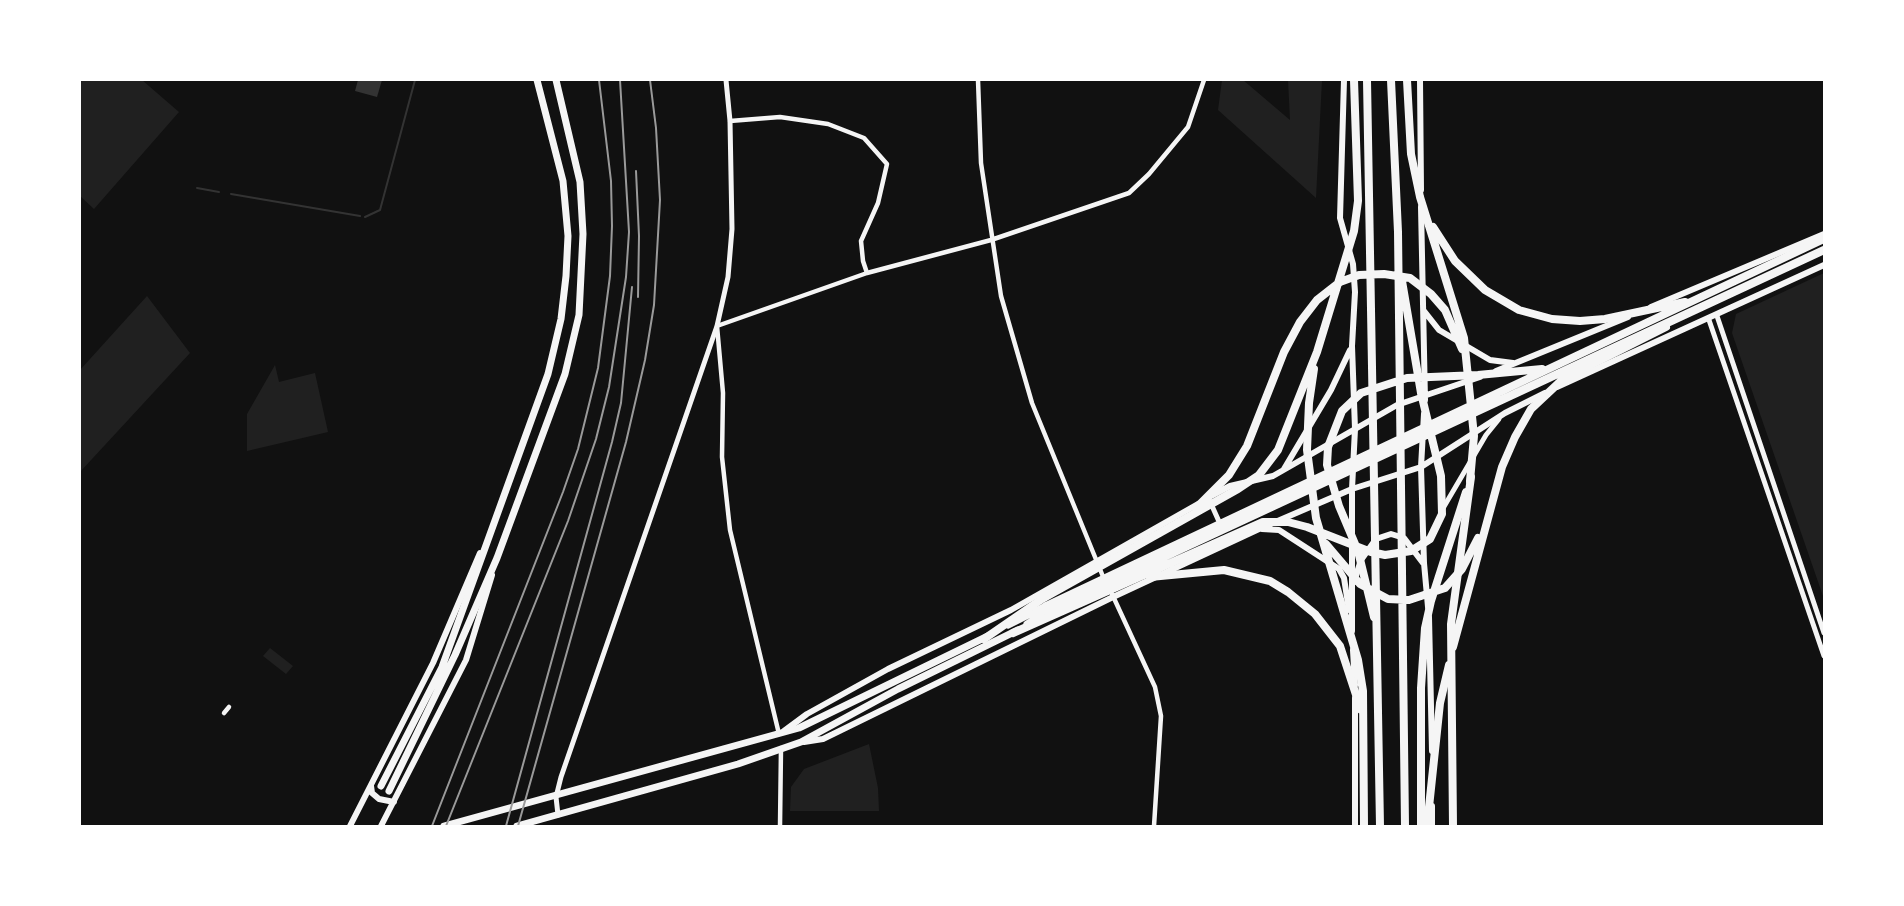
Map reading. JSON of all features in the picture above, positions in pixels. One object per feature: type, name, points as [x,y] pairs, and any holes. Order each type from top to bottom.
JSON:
[{"type":"highway","points":[[1178,522],[1259,475],[1278,450],[1317,352],[1354,231],[1358,201],[1354,80]]},
{"type":"highway","points":[[1367,80],[1380,826]]},
{"type":"highway","points":[[1391,80],[1398,232],[1405,826]]},
{"type":"highway","points":[[1407,82],[1411,154],[1420,197],[1464,338],[1473,436],[1471,477],[1450,624],[1453,826]]},
{"type":"highway","points":[[1420,197],[1435,231],[1455,261],[1485,290],[1519,310],[1552,319],[1580,321],[1605,319],[1700,302]]},
{"type":"highway","points":[[984,639],[1786,262],[1824,239]]},
{"type":"highway","points":[[1786,262],[1824,250]]},
{"type":"highway","points":[[1047,608],[1140,579],[1263,522],[1288,522],[1385,555],[1411,550],[1430,539],[1442,514],[1441,476],[1419,383],[1398,258]]},
{"type":"highway","points":[[1013,633],[1206,501],[1229,475],[1247,446],[1284,352],[1300,322],[1317,300],[1340,282],[1359,275],[1384,274],[1410,278],[1431,294],[1445,310],[1456,332],[1467,368]]},
{"type":"highway","points":[[1503,395],[1550,369],[1700,302]]},
{"type":"highway","points":[[1427,826],[1440,703],[1486,521],[1502,467],[1515,437],[1531,409],[1552,387],[1593,362],[1650,337],[1700,302]]},
{"type":"highway","points":[[1317,352],[1309,403],[1307,450],[1316,518],[1358,660],[1363,691],[1364,826]]},
{"type":"highway","points":[[1378,639],[1367,580],[1331,483],[1327,465],[1329,447],[1342,411],[1361,393],[1407,378],[1550,369]]},
{"type":"highway","points":[[1421,826],[1421,688],[1425,628],[1431,601],[1471,477]]},
{"type":"highway","points":[[1321,537],[1334,557],[1360,584],[1388,599],[1409,600],[1445,588],[1462,568],[1486,521]]},
{"type":"highway","points":[[1140,579],[1224,570],[1270,581],[1288,592],[1315,614],[1340,646],[1360,706],[1364,739]]},
{"type":"main road","points":[[381,786],[442,667],[548,374],[561,319],[567,276],[568,236],[564,181],[537,80]]},
{"type":"main road","points":[[389,791],[455,655],[497,558],[565,374],[579,315],[583,234],[580,182],[556,80]]},
{"type":"main road","points":[[1344,80],[1340,218],[1353,264],[1355,292],[1352,346],[1355,429],[1352,489],[1354,585],[1351,620]]},
{"type":"main road","points":[[1420,80],[1425,396],[1421,467],[1423,546],[1430,630],[1432,826]]},
{"type":"main road","points":[[779,734],[807,714],[878,675],[1011,610],[1230,486],[1273,476],[1397,405],[1517,364],[1824,234]]},
{"type":"main road","points":[[517,826],[738,764],[801,742],[823,739],[1113,597],[1259,529],[1352,489],[1421,467],[1505,413],[1824,265]]},
{"type":"main road","points":[[1424,311],[1439,330],[1490,360],[1517,364]]},
{"type":"main road","points":[[1273,476],[1285,468],[1331,390],[1352,346]]},
{"type":"main road","points":[[350,826],[433,663],[501,509]]},
{"type":"main road","points":[[1259,529],[1279,530],[1339,569],[1344,578],[1351,620],[1357,723],[1355,826]]},
{"type":"main road","points":[[1354,585],[1361,560],[1376,539],[1391,534],[1404,538],[1424,563]]},
{"type":"main road","points":[[381,826],[466,660],[497,558]]},
{"type":"main road","points":[[801,742],[898,688],[1013,633]]},
{"type":"main road","points":[[444,826],[495,814],[779,734],[887,687],[984,639]]},
{"type":"main road","points":[[371,786],[374,796],[387,802],[394,802]]},
{"type":"street","points":[[558,815],[556,797],[717,326],[728,277],[732,229],[730,121],[726,80]]},
{"type":"street","points":[[978,80],[981,163],[991,240],[1001,296],[1032,403],[1113,597],[1155,687],[1161,716],[1154,826]]},
{"type":"street","points":[[717,326],[867,273],[991,240],[1129,193],[1149,174],[1188,127],[1203,80]]},
{"type":"street","points":[[730,121],[780,117],[828,124],[864,138],[887,164],[878,203],[861,241],[867,273]]},
{"type":"street","points":[[1717,316],[1824,633]]},
{"type":"street","points":[[1709,320],[1824,656]]},
{"type":"street","points":[[717,326],[723,393],[722,457],[730,530],[779,734]]},
{"type":"street","points":[[1423,546],[1486,435],[1505,413]]},
{"type":"street","points":[[1208,498],[1224,532],[1223,541],[1214,551]]},
{"type":"street","points":[[224,713],[229,708]]},
{"type":"street","points":[[780,826],[781,748]]},
{"type":"shaded area","points":[[80,80],[142,80],[179,112],[94,209],[80,196]]},
{"type":"shaded area","points":[[358,80],[382,80],[377,97],[355,91]]},
{"type":"shaded area","points":[[1222,80],[1243,80],[1290,120],[1288,80],[1322,80],[1316,198],[1218,110]]},
{"type":"shaded area","points":[[1824,273],[1824,599],[1732,333],[1736,314]]},
{"type":"shaded area","points":[[147,296],[190,353],[80,472],[80,370]]},
{"type":"shaded area","points":[[275,365],[279,382],[315,373],[328,432],[247,451],[247,414]]},
{"type":"shaded area","points":[[270,648],[293,666],[286,674],[263,656]]},
{"type":"shaded area","points":[[869,744],[878,788],[879,811],[790,811],[791,787],[804,769]]},
{"type":"waterway","points":[[365,217],[380,210],[415,80]]},
{"type":"waterway","points":[[197,188],[219,192]]},
{"type":"waterway","points":[[231,194],[360,216]]},
{"type":"railway","points":[[432,826],[563,492],[578,449],[598,368],[610,276],[612,226],[611,181],[599,80]]},
{"type":"railway","points":[[446,826],[568,521],[596,439],[609,387],[626,277],[629,232],[620,80]]},
{"type":"railway","points":[[518,826],[626,442],[645,360],[654,305],[660,200],[656,128],[650,80]]},
{"type":"railway","points":[[636,171],[639,236],[638,297]]},
{"type":"railway","points":[[506,826],[612,442],[621,403],[632,287]]}]
